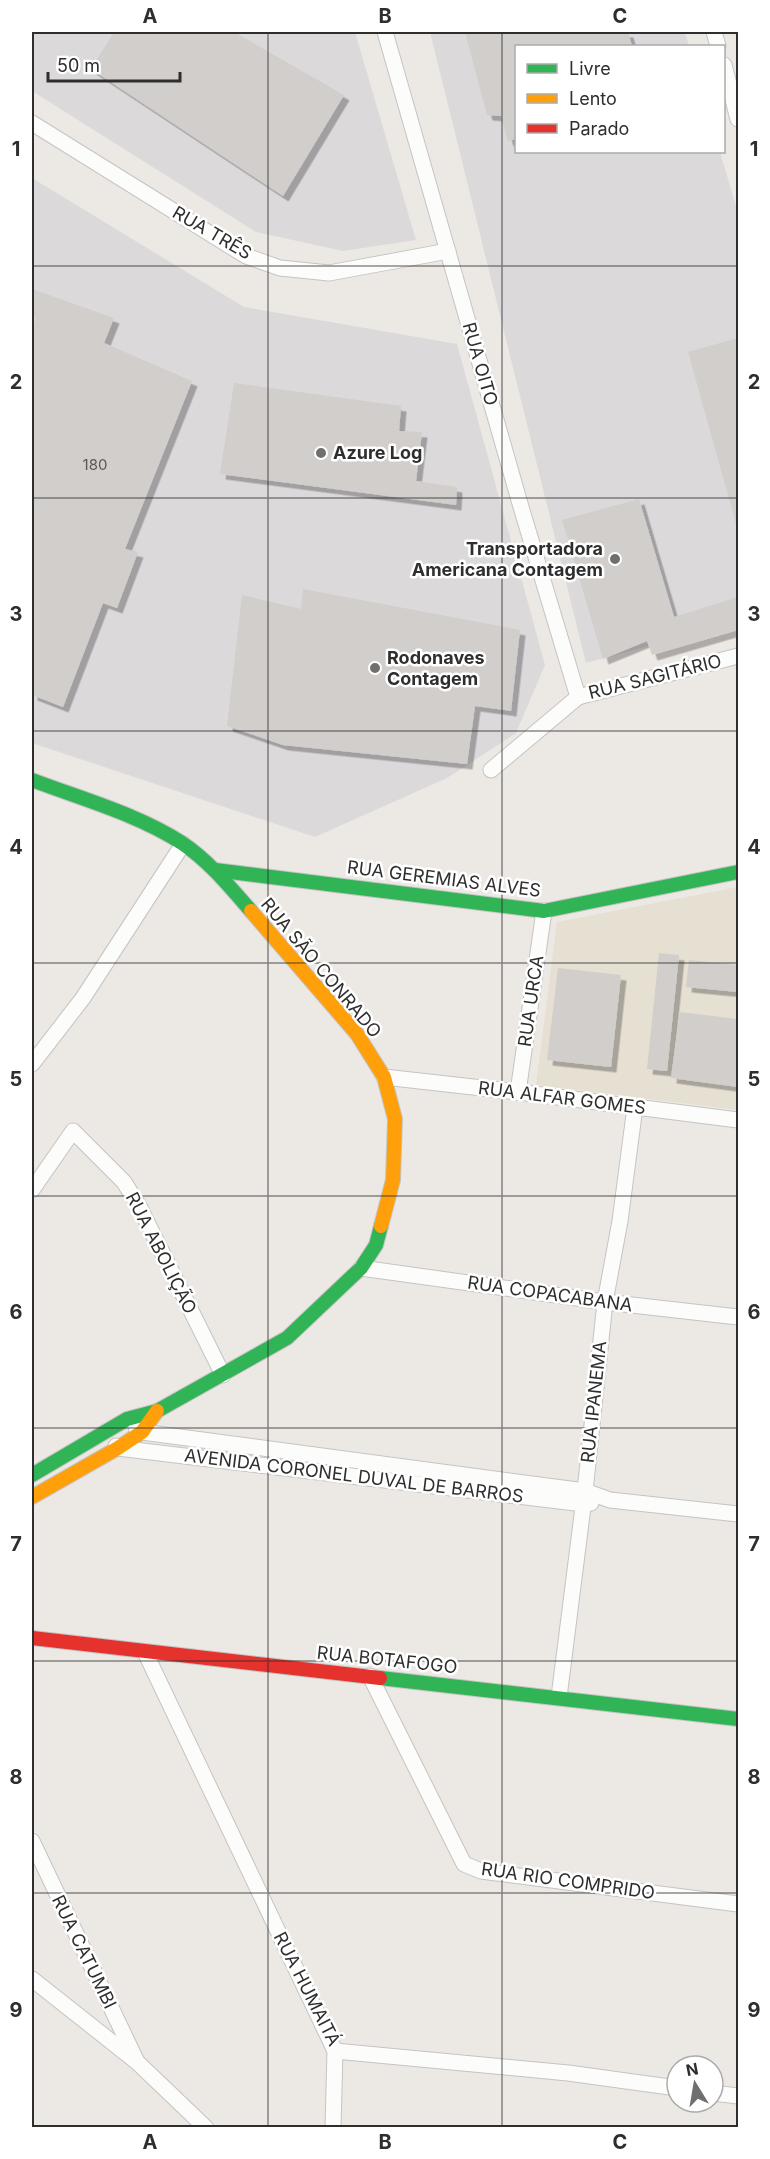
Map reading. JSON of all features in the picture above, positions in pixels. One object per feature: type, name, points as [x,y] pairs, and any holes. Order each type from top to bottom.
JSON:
[{"type":"street","name":"RUA OITO","points":[[385,32],[578,697]]},
{"type":"street","points":[[725,72],[738,119]]},
{"type":"street","name":"RUA TRÊS","points":[[32,123],[246,256],[280,268],[330,273],[448,251]]},
{"type":"street","name":"RUA SAGITÁRIO","points":[[491,770],[578,697],[738,656]]},
{"type":"street","name":"RUA SÃO CONRADO","points":[[32,780],[148,824],[183,844],[215,870],[357,1034],[384,1077],[395,1119],[393,1180],[376,1245],[361,1268],[287,1338],[157,1411],[127,1419],[32,1475]]},
{"type":"street","points":[[32,1064],[83,998],[183,844]]},
{"type":"street","name":"RUA GEREMIAS ALVES","points":[[215,870],[544,910],[738,872]]},
{"type":"street","name":"RUA URCA","points":[[518,1092],[544,910]]},
{"type":"street","name":"RUA ALFAR GOMES","points":[[384,1077],[738,1120]]},
{"type":"street","name":"RUA IPANEMA","points":[[558,1698],[584,1497],[605,1302],[621,1221],[635,1107]]},
{"type":"street","name":"RUA ABOLIÇÃO","points":[[34,1179],[73,1131],[124,1182],[140,1208],[223,1375]]},
{"type":"street","name":"RUA COPACABANA","points":[[361,1268],[605,1302],[738,1317]]},
{"type":"street","name":"RUA SÃO CONRADO","points":[[32,1497],[142,1432],[157,1411]]},
{"type":"street","points":[[127,1419],[142,1432]]},
{"type":"street","points":[[105,1432],[118,1448]]},
{"type":"street","name":"AVENIDA CORONEL DUVAL DE BARROS","points":[[142,1432],[222,1443],[407,1475],[738,1514]]},
{"type":"street","points":[[220,1461],[222,1443]]},
{"type":"street","name":"AVENIDA CORONEL DUVAL DE BARROS","points":[[118,1448],[220,1461],[407,1475]]},
{"type":"street","name":"RUA BOTAFOGO","points":[[32,1638],[738,1719]]},
{"type":"street","name":"RUA HUMAITÁ","points":[[145,1652],[335,2051],[568,2073],[665,2086]]},
{"type":"street","name":"RUA RIO COMPRIDO","points":[[370,1676],[464,1864],[481,1871],[738,1904]]},
{"type":"street","name":"RUA CATUMBI","points":[[32,1841],[137,2062]]},
{"type":"street","points":[[32,1978],[137,2062],[206,2127]]},
{"type":"street","points":[[333,2127],[335,2051]]},
{"type":"shaded area","points":[[32,32],[355,32],[416,240],[343,251],[256,232],[32,91]]},
{"type":"shaded area","points":[[430,32],[685,32],[689,45],[515,45],[515,153],[720,153],[738,213],[738,622],[586,663]]},
{"type":"shaded area","points":[[32,178],[244,307],[457,344],[545,665],[516,733],[447,778],[315,837],[32,743]]},
{"type":"shaded area","points":[[738,887],[738,1110],[536,1085],[557,922]]},
{"type":"building","points":[[114,32],[234,32],[344,95],[283,196],[91,69]]},
{"type":"building","points":[[465,32],[628,32],[632,45],[515,45],[515,139],[508,141],[501,116],[487,115]]},
{"type":"building","points":[[32,289],[114,318],[104,343],[192,381],[125,549],[138,552],[117,608],[103,603],[63,707],[32,695],[32,329],[36,318],[32,316]]},
{"type":"building","points":[[738,338],[738,531],[688,352]]},
{"type":"building","name":"Azure Log","points":[[234,383],[401,406],[399,431],[422,432],[416,481],[457,487],[456,505],[220,474]]},
{"type":"building","name":"Transportadora Americana Contagem","points":[[639,499],[674,617],[738,597],[738,630],[652,655],[647,641],[603,659],[562,520]]},
{"type":"building","name":"Rodonaves Contagem","points":[[303,589],[520,630],[511,711],[475,706],[467,764],[283,745],[227,726],[242,595],[301,609]]},
{"type":"building","points":[[659,953],[679,955],[667,1071],[647,1069]]},
{"type":"building","points":[[689,960],[738,965],[738,992],[686,987]]},
{"type":"building","points":[[558,968],[621,975],[611,1067],[547,1060]]},
{"type":"building","points":[[680,1012],[738,1019],[738,1087],[671,1078]]},
{"type":"traffic: fast","points":[[32,780],[128,815],[182,843],[210,866],[251,911]]},
{"type":"traffic: fast","points":[[215,870],[544,911],[738,872]]},
{"type":"traffic: fast","points":[[32,1475],[127,1419],[157,1411],[287,1338],[361,1268],[376,1245],[381,1226]]},
{"type":"traffic: fast","points":[[380,1678],[738,1719]]},
{"type":"traffic: slow","points":[[251,911],[357,1034],[384,1077],[395,1119],[393,1180],[381,1226]]},
{"type":"traffic: slow","points":[[32,1497],[142,1432],[157,1411]]},
{"type":"traffic: jam","points":[[32,1638],[380,1678]]},
{"type":"place","name":"Azure Log","points":[[321,453]]},
{"type":"place","name":"Transportadora Americana Contagem","points":[[615,559]]},
{"type":"place","name":"Rodonaves Contagem","points":[[375,668]]}]
